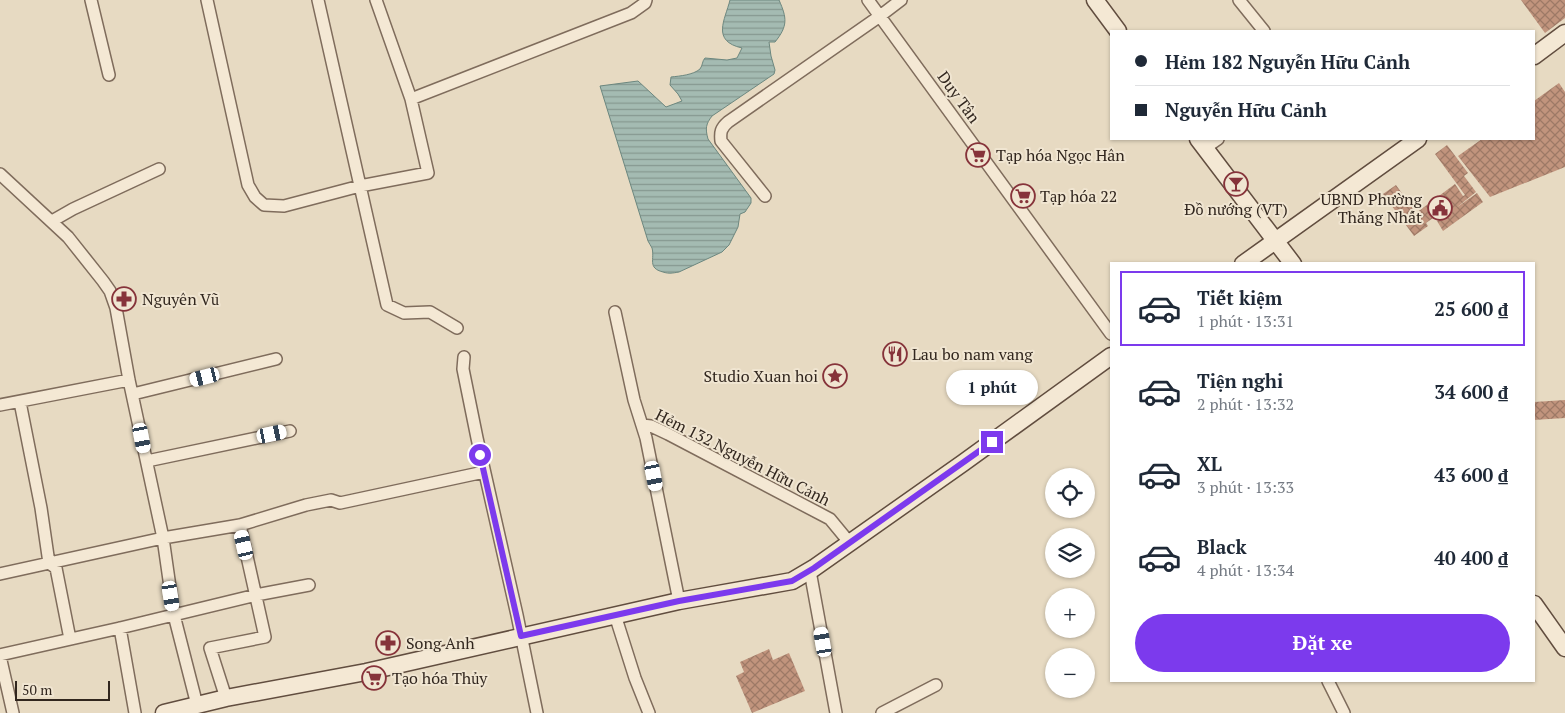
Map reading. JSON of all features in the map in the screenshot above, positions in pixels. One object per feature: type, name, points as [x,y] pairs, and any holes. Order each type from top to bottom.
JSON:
[{"type":"street","points":[[91,0],[109,76]]},
{"type":"street","points":[[207,0],[248,185],[255,197],[264,205],[284,206],[360,186],[428,173],[411,99],[376,0]]},
{"type":"street","points":[[318,0],[387,305],[404,313],[430,312],[457,328]]},
{"type":"street","points":[[411,99],[631,13],[645,4],[646,0]]},
{"type":"street","name":"Duy Tân","points":[[868,0],[1110,333]]},
{"type":"street","points":[[765,196],[721,141],[720,132],[722,127],[901,0]]},
{"type":"street","points":[[1095,0],[1117,30]]},
{"type":"street","points":[[1239,0],[1263,30]]},
{"type":"street","points":[[1535,55],[1565,33]]},
{"type":"street","points":[[1246,262],[1417,140]]},
{"type":"street","points":[[1207,142],[1292,262]]},
{"type":"street","points":[[52,221],[72,209],[159,169]]},
{"type":"street","points":[[0,174],[68,236],[110,291],[116,308],[163,538],[174,615],[197,705]]},
{"type":"street","name":"Hẻm 132 Nguyễn Hữu Cảnh","points":[[615,312],[634,400],[646,438],[679,601]]},
{"type":"street","points":[[464,357],[463,369],[484,472],[537,713]]},
{"type":"street","points":[[164,713],[226,698],[366,672],[679,601],[792,581],[810,571],[964,463],[1110,357]]},
{"type":"street","points":[[133,394],[276,360]]},
{"type":"street","points":[[0,405],[130,380]]},
{"type":"street","points":[[20,402],[41,508],[49,563],[56,568],[70,639]]},
{"type":"street","name":"Hẻm 132 Nguyễn Hữu Cảnh","points":[[642,425],[651,426],[668,434],[830,519],[849,542]]},
{"type":"street","points":[[147,461],[290,431]]},
{"type":"street","points":[[0,574],[163,538],[240,525],[306,505],[331,500],[340,503],[484,472]]},
{"type":"street","points":[[226,698],[210,648],[265,637],[240,525]]},
{"type":"street","points":[[810,571],[836,713]]},
{"type":"street","points":[[13,713],[0,655],[256,595],[309,585]]},
{"type":"street","points":[[1535,605],[1565,648]]},
{"type":"street","points":[[615,616],[635,678],[649,713]]},
{"type":"street","points":[[120,628],[135,713]]},
{"type":"street","points":[[1328,682],[1344,713]]},
{"type":"street","points":[[882,713],[936,685]]},
{"type":"shaded area","points":[[730,0],[779,0],[785,17],[784,26],[779,36],[775,42],[769,42],[775,70],[774,74],[712,116],[707,126],[708,139],[751,198],[751,203],[745,212],[740,214],[738,227],[729,245],[722,252],[679,272],[665,273],[653,266],[652,248],[648,241],[600,86],[638,81],[666,107],[682,101],[670,85],[671,77],[694,73],[701,68],[705,58],[727,60],[737,58],[742,48],[732,45],[723,35],[723,22]]},
{"type":"building","points":[[1521,0],[1565,0],[1565,18],[1545,33]]},
{"type":"building","points":[[1559,83],[1565,92],[1565,167],[1490,197],[1458,156],[1481,140],[1535,140],[1535,100]]},
{"type":"building","points":[[1447,145],[1468,173],[1464,176],[1476,192],[1456,208],[1477,193],[1483,202],[1443,231],[1437,221],[1451,212],[1447,208],[1426,223],[1428,226],[1414,236],[1383,194],[1396,185],[1416,213],[1455,184],[1463,196],[1465,195],[1435,154]]},
{"type":"building","points":[[1565,400],[1565,418],[1535,420],[1535,402]]},
{"type":"building","points":[[769,649],[773,660],[789,653],[805,691],[752,713],[736,676],[744,672],[740,662]]},
{"type":"place","name":"Tạp hóa Ngọc Hân","points":[[978,155]]},
{"type":"place","name":"Đồ nướng (VT)","points":[[1236,184]]},
{"type":"place","name":"Tạp hóa 22","points":[[1023,196]]},
{"type":"place","name":"UBND Phường Thắng Nhất","points":[[1440,208]]},
{"type":"place","name":"Nguyên Vũ","points":[[124,299]]},
{"type":"place","name":"Lau bo nam vang","points":[[895,354]]},
{"type":"place","name":"Studio Xuan hoi","points":[[835,376]]},
{"type":"place","name":"Song Anh","points":[[388,643]]},
{"type":"place","name":"Tạo hóa Thủy","points":[[374,678]]},
{"type":"route","points":[[480,455],[521,636],[679,601],[792,581],[814,568],[992,442]]}]
